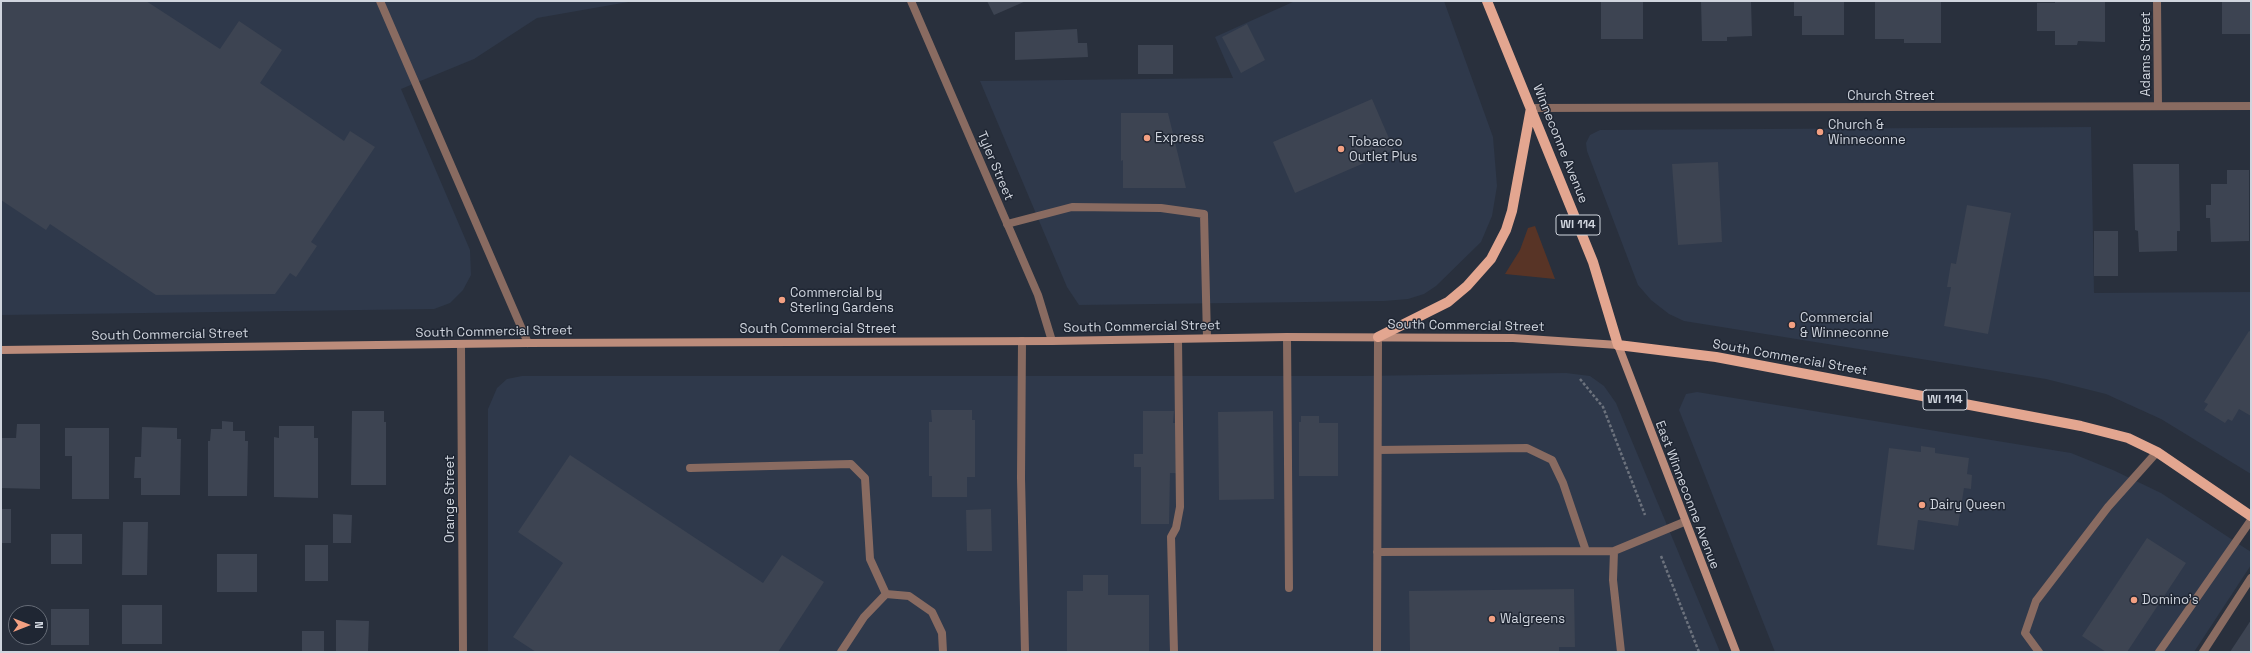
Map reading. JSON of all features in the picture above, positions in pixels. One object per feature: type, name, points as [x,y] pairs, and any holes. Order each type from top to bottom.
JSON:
[{"type":"main road","name":"Winneconne Avenue","points":[[1487,1],[1593,262],[1618,345]]},
{"type":"main road","points":[[1378,337],[1448,302],[1472,282],[1491,259],[1506,230],[1512,211],[1531,108]]},
{"type":"main road","name":"South Commercial Street","points":[[1,350],[528,343],[1052,341],[1286,337],[1513,338],[1618,345],[1716,357],[2081,426],[2128,438],[2157,452],[2251,516]]},
{"type":"main road","name":"East Winneconne Avenue","points":[[1618,345],[1684,522],[1736,652]]},
{"type":"street","points":[[380,1],[528,343]]},
{"type":"street","name":"Tyler Street","points":[[911,1],[1038,295],[1052,341]]},
{"type":"street","name":"Adams Street","points":[[2157,1],[2158,106]]},
{"type":"street","name":"Church Street","points":[[1531,108],[2251,106]]},
{"type":"street","points":[[1007,224],[1072,207],[1161,208],[1204,214],[1207,338]]},
{"type":"street","points":[[1286,337],[1289,588]]},
{"type":"street","points":[[1377,652],[1378,337]]},
{"type":"street","points":[[1174,652],[1170,537],[1176,528],[1180,507],[1178,339]]},
{"type":"street","points":[[1022,341],[1021,478],[1025,652]]},
{"type":"street","name":"Orange Street","points":[[461,345],[463,652]]},
{"type":"street","points":[[1378,450],[1527,448],[1552,460],[1563,483],[1586,551]]},
{"type":"street","points":[[2039,652],[2025,633],[2036,601],[2108,507],[2157,452]]},
{"type":"street","points":[[690,468],[851,464],[865,478],[870,559],[886,594]]},
{"type":"street","points":[[2159,652],[2251,520]]},
{"type":"street","points":[[1377,552],[1614,551],[1684,522]]},
{"type":"street","points":[[1614,551],[1613,580],[1621,652]]},
{"type":"street","points":[[2203,652],[2251,578]]},
{"type":"street","points":[[841,652],[864,617],[886,594]]},
{"type":"street","points":[[886,594],[909,596],[932,612],[942,633],[943,652]]},
{"type":"shaded area","points":[[1,1],[634,1],[537,18],[474,59],[401,89],[470,250],[471,275],[463,290],[450,303],[434,309],[1,315]]},
{"type":"shaded area","points":[[1295,1],[1444,1],[1493,137],[1497,186],[1492,216],[1481,242],[1436,286],[1424,294],[1408,299],[1384,301],[1079,305],[1067,287],[980,81],[1233,78],[1215,37]]},
{"type":"shaded area","points":[[2091,127],[2094,293],[2251,292],[2251,474],[2161,419],[2106,394],[2046,379],[1684,321],[1669,314],[1651,300],[1638,285],[1587,151],[1586,143],[1590,135],[1600,130]]},
{"type":"shaded area","points":[[1535,226],[1555,279],[1505,274],[1520,250],[1528,228]]},
{"type":"shaded area","points":[[1566,373],[1590,376],[1604,386],[1616,403],[1720,652],[488,652],[488,409],[497,388],[507,379],[522,376],[1360,376]]},
{"type":"shaded area","points":[[1697,392],[2071,453],[2113,470],[2161,493],[2251,552],[2251,565],[2194,652],[1775,652],[1679,410],[1686,394]]},
{"type":"building","points":[[1,1],[146,1],[220,49],[239,21],[282,50],[260,83],[344,141],[350,131],[375,147],[311,242],[317,246],[296,277],[290,273],[275,294],[156,295],[50,224],[46,230],[1,200]]},
{"type":"building","points":[[987,1],[1026,1],[994,15]]},
{"type":"building","points":[[1601,1],[1643,1],[1643,39],[1601,39]]},
{"type":"building","points":[[1701,1],[1751,1],[1752,36],[1727,37],[1727,41],[1702,41]]},
{"type":"building","points":[[1794,1],[1844,1],[1844,35],[1802,35],[1802,16],[1794,16]]},
{"type":"building","points":[[1875,1],[1941,2],[1941,43],[1904,43],[1904,39],[1875,39]]},
{"type":"building","points":[[2055,1],[2105,1],[2105,42],[2078,41],[2077,45],[2055,45],[2055,31],[2037,31],[2037,3],[2055,3]]},
{"type":"building","points":[[2222,1],[2251,1],[2251,34],[2222,34]]},
{"type":"building","points":[[1247,24],[1265,60],[1241,73],[1222,37]]},
{"type":"building","points":[[1077,29],[1078,43],[1087,43],[1088,57],[1015,60],[1015,32]]},
{"type":"building","points":[[1138,45],[1173,45],[1173,74],[1138,74]]},
{"type":"building","points":[[1372,99],[1394,150],[1295,193],[1273,142]]},
{"type":"building","name":"Express","points":[[1121,113],[1168,113],[1186,188],[1123,188],[1123,160],[1121,161]]},
{"type":"building","points":[[1718,162],[1722,242],[1678,245],[1672,164]]},
{"type":"building","points":[[2133,164],[2179,164],[2180,231],[2177,231],[2177,251],[2139,252],[2138,231],[2135,230]]},
{"type":"building","points":[[2227,170],[2249,170],[2249,241],[2211,242],[2210,218],[2206,218],[2206,205],[2211,205],[2211,184],[2227,184]]},
{"type":"building","points":[[1967,205],[2011,213],[1988,334],[1944,326],[1951,287],[1947,287],[1951,263],[1956,264]]},
{"type":"building","points":[[2094,231],[2118,231],[2118,276],[2094,276]]},
{"type":"building","points":[[2249,331],[2251,332],[2251,416],[2239,409],[2232,421],[2228,419],[2225,423],[2204,410],[2208,404],[2204,402]]},
{"type":"building","points":[[931,410],[972,410],[972,420],[975,420],[975,477],[967,477],[967,497],[932,497],[932,476],[929,476],[929,422],[932,422]]},
{"type":"building","points":[[352,411],[384,411],[384,422],[386,422],[386,485],[351,485]]},
{"type":"building","points":[[1143,411],[1174,411],[1173,423],[1177,423],[1176,473],[1170,473],[1169,524],[1141,524],[1141,467],[1134,467],[1134,454],[1143,454]]},
{"type":"building","points":[[1273,411],[1274,499],[1219,500],[1218,412]]},
{"type":"building","points":[[1301,416],[1319,416],[1319,423],[1338,423],[1338,476],[1299,476],[1299,422],[1301,422]]},
{"type":"building","points":[[222,421],[233,422],[233,431],[245,431],[245,441],[248,441],[247,496],[208,496],[208,441],[210,441],[211,429],[222,429]]},
{"type":"building","points":[[17,424],[40,424],[40,489],[1,488],[1,438],[16,438]]},
{"type":"building","points":[[279,426],[314,426],[314,438],[318,438],[318,498],[274,497],[274,437],[279,438]]},
{"type":"building","points":[[142,427],[177,428],[177,439],[181,439],[180,495],[141,495],[141,478],[134,478],[135,457],[141,457]]},
{"type":"building","points":[[65,428],[109,428],[109,499],[72,499],[72,456],[65,456]]},
{"type":"building","name":"Dairy Queen","points":[[1921,446],[1935,448],[1935,453],[1969,458],[1967,474],[1972,475],[1971,489],[1964,488],[1958,526],[1918,520],[1914,550],[1877,545],[1889,448],[1921,452]]},
{"type":"building","points":[[570,455],[763,583],[782,555],[824,582],[778,652],[536,652],[513,637],[563,563],[518,532]]},
{"type":"building","points":[[1,509],[11,509],[11,543],[1,543]]},
{"type":"building","points":[[991,509],[992,551],[967,551],[966,510]]},
{"type":"building","points":[[333,514],[352,515],[351,543],[333,543]]},
{"type":"building","points":[[123,522],[148,522],[147,575],[122,575]]},
{"type":"building","points":[[51,534],[82,534],[82,564],[51,564]]},
{"type":"building","name":"Domino's","points":[[2147,538],[2186,563],[2127,652],[2106,652],[2082,636]]},
{"type":"building","points":[[305,545],[328,545],[328,581],[305,581]]},
{"type":"building","points":[[217,554],[257,554],[257,592],[217,592]]},
{"type":"building","points":[[1083,575],[1108,575],[1108,595],[1149,595],[1149,652],[1067,652],[1067,591],[1083,591]]},
{"type":"building","name":"Walgreens","points":[[1574,589],[1575,647],[1559,647],[1559,652],[1410,652],[1409,591]]},
{"type":"building","points":[[122,605],[162,605],[162,644],[122,644]]},
{"type":"building","points":[[51,609],[89,609],[89,645],[51,645]]},
{"type":"building","points":[[336,620],[369,621],[368,652],[336,652]]},
{"type":"building","points":[[2251,620],[2251,652],[2230,652]]},
{"type":"building","points":[[302,631],[324,631],[324,652],[302,652]]},
{"type":"place","name":"Church & Winneconne","points":[[1820,132]]},
{"type":"place","name":"Express","points":[[1147,138]]},
{"type":"place","name":"Tobacco Outlet Plus","points":[[1341,149]]},
{"type":"place","name":"Commercial by Sterling Gardens","points":[[782,300]]},
{"type":"place","name":"Commercial & Winneconne","points":[[1792,325]]},
{"type":"place","name":"Dairy Queen","points":[[1922,505]]},
{"type":"place","name":"Domino's","points":[[2134,600]]},
{"type":"place","name":"Walgreens","points":[[1492,619]]}]
